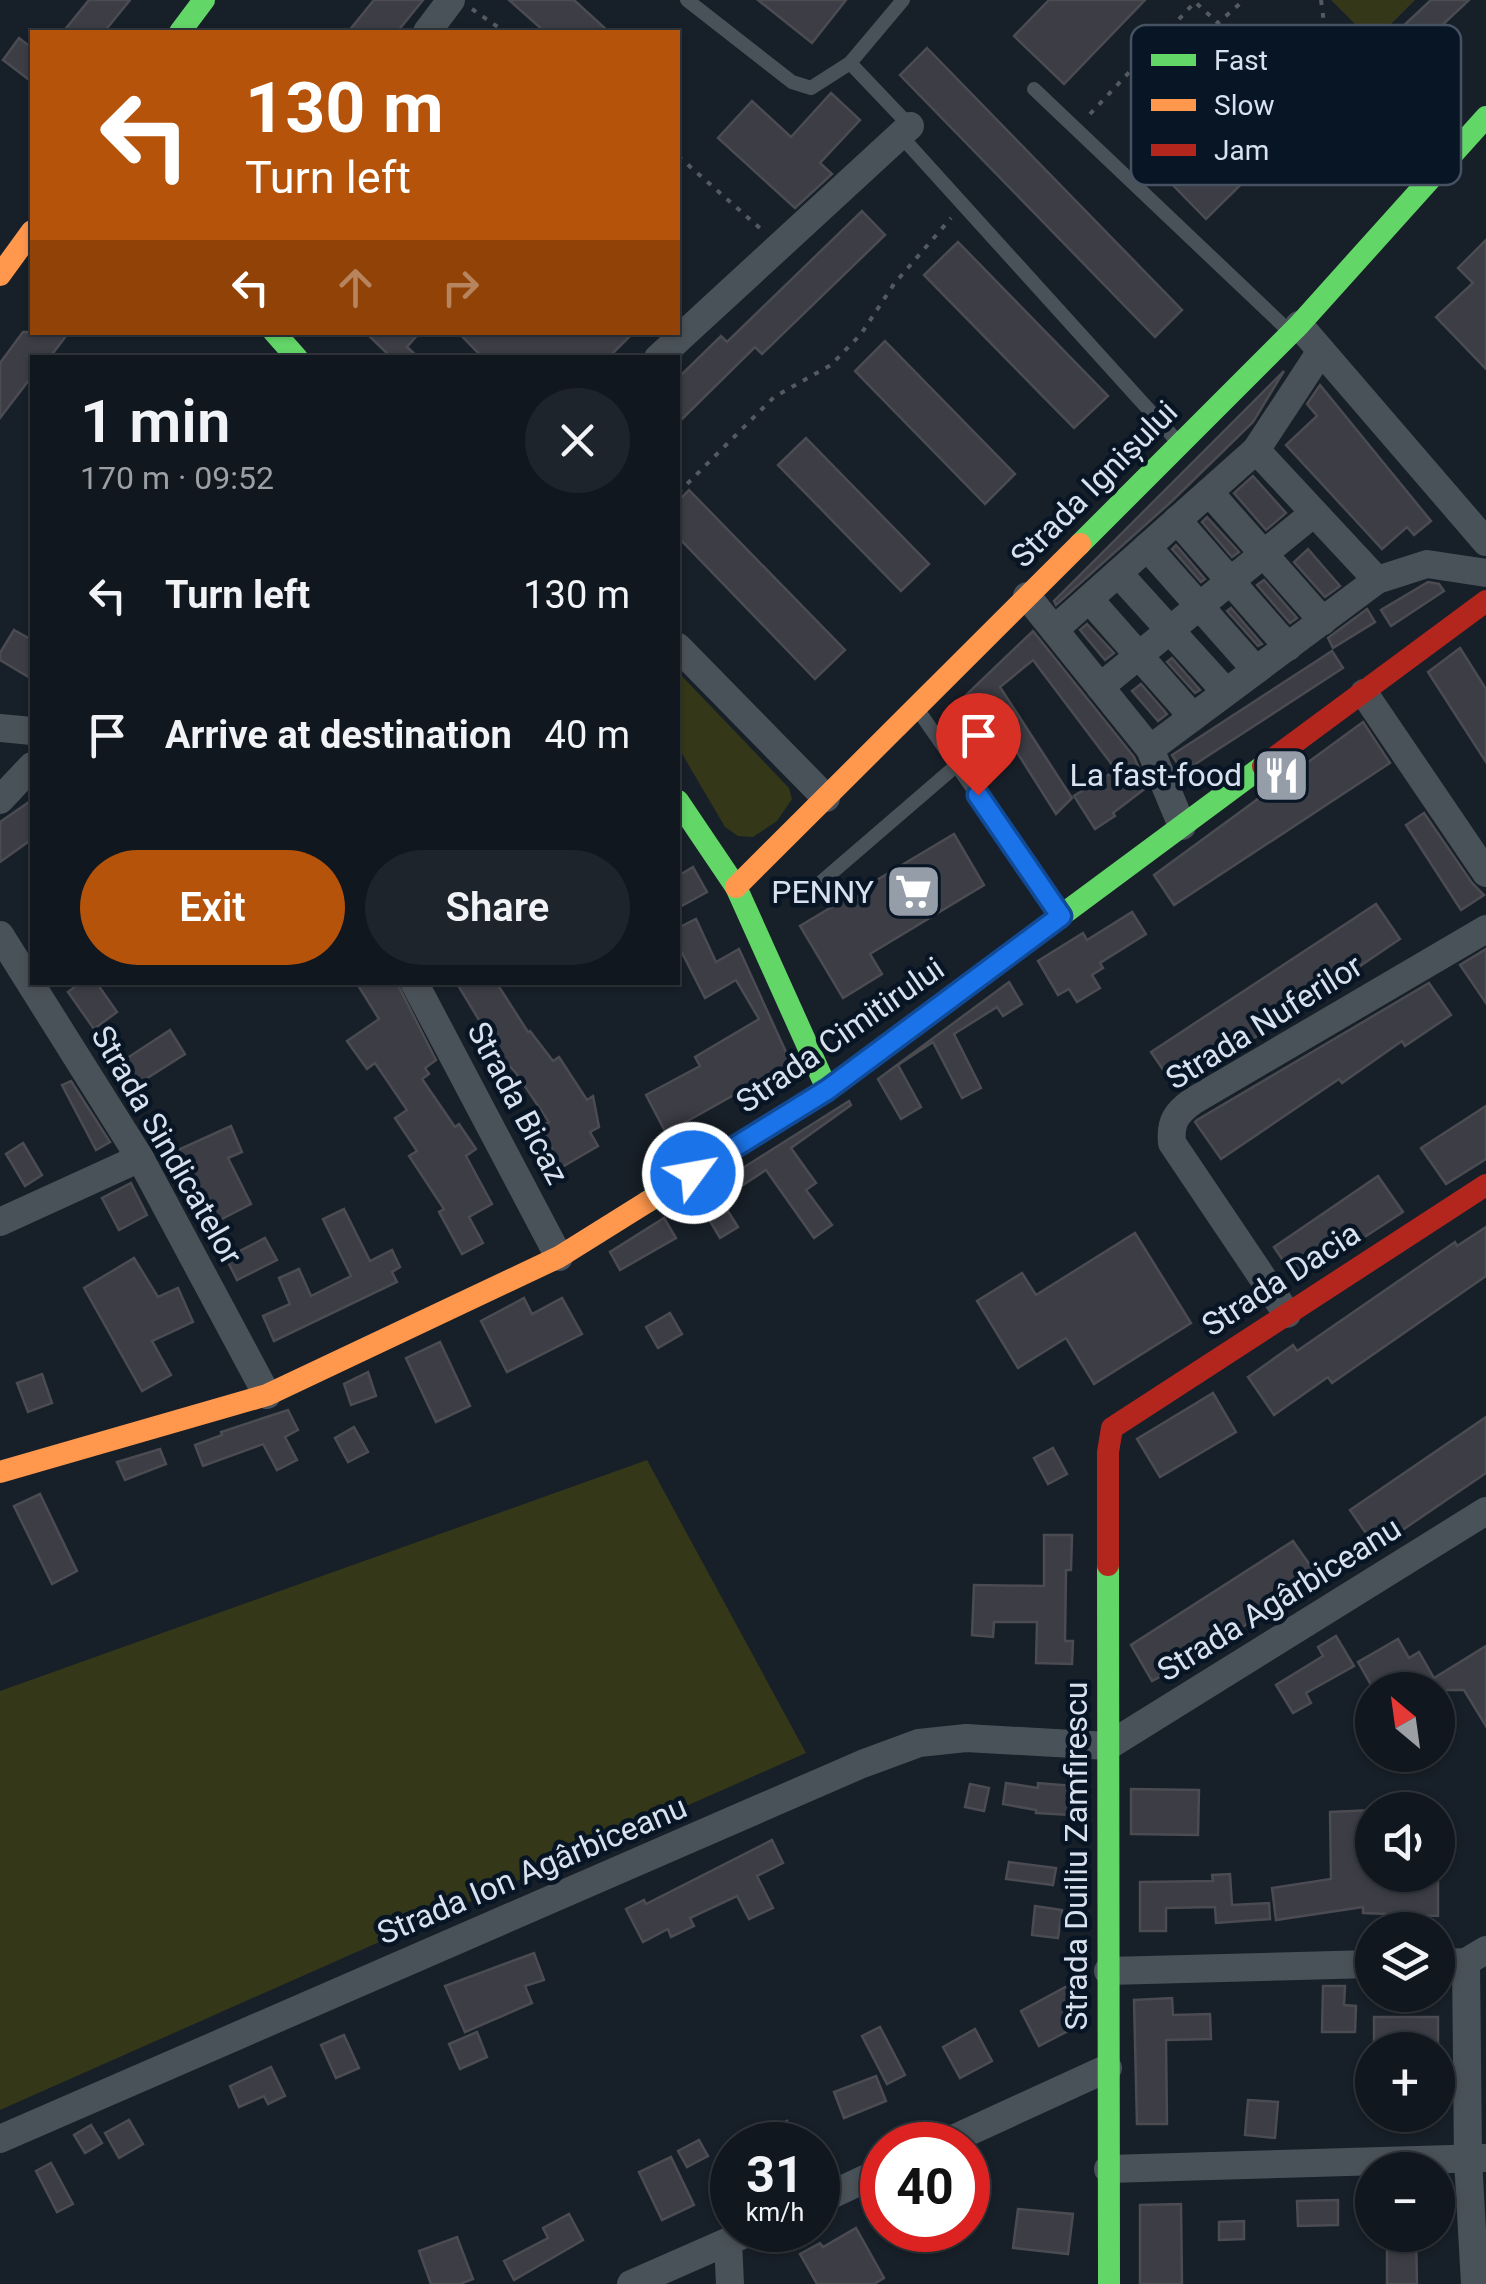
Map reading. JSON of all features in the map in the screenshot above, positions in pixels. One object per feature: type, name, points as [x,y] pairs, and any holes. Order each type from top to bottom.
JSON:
[{"type":"street","points":[[182,30],[204,0]]},
{"type":"street","points":[[428,30],[451,0]]},
{"type":"street","name":"Strada Ignișului","points":[[1461,144],[1486,117]]},
{"type":"street","points":[[661,355],[905,130]]},
{"type":"street","name":"Strada Ignișului","points":[[736,886],[918,709],[1295,329],[1424,185]]},
{"type":"street","points":[[0,275],[30,234]]},
{"type":"street","points":[[1295,329],[1321,351],[1486,542]]},
{"type":"street","points":[[277,335],[294,355]]},
{"type":"street","points":[[1054,630],[1256,450],[1321,351]]},
{"type":"street","points":[[1256,450],[1377,580]]},
{"type":"street","points":[[1209,492],[1323,621]]},
{"type":"street","points":[[1100,688],[1314,513]]},
{"type":"street","points":[[1177,520],[1288,647]]},
{"type":"street","points":[[1147,547],[1256,670]]},
{"type":"street","points":[[1150,749],[1377,580],[1427,564],[1486,573]]},
{"type":"street","points":[[1118,573],[1226,692]]},
{"type":"street","points":[[1027,596],[1150,749],[1182,826]]},
{"type":"street","points":[[1089,599],[1193,718]]},
{"type":"street","name":"Strada Cimitirului","points":[[0,1472],[266,1395],[559,1256],[827,1090],[1486,601]]},
{"type":"street","points":[[680,649],[826,798]]},
{"type":"street","points":[[1364,693],[1486,873]]},
{"type":"street","points":[[0,728],[30,731]]},
{"type":"street","points":[[0,800],[30,768]]},
{"type":"street","points":[[680,804],[736,886],[827,1090]]},
{"type":"street","name":"Strada Nuferilor","points":[[1287,1314],[1172,1143],[1170,1126],[1178,1112],[1192,1102],[1486,929]]},
{"type":"street","name":"Strada Sindicatelor","points":[[0,934],[30,982]]},
{"type":"street","name":"Strada Sindicatelor","points":[[32,985],[140,1158],[266,1395]]},
{"type":"street","name":"Strada Bicaz","points":[[416,985],[559,1256]]},
{"type":"street","points":[[0,1222],[140,1158]]},
{"type":"street","name":"Strada Dacia","points":[[1112,1428],[1486,1186]]},
{"type":"street","name":"Strada Duiliu Zamfirescu","points":[[1108,2284],[1108,1452],[1112,1428]]},
{"type":"street","name":"Strada Agârbiceanu","points":[[1108,1746],[1486,1511]]},
{"type":"street","name":"Strada Ion Agârbiceanu","points":[[0,2139],[844,1772],[919,1744],[966,1738],[1108,1746]]},
{"type":"street","points":[[1475,2284],[1476,1956]]},
{"type":"street","points":[[1108,1971],[1355,1964]]},
{"type":"street","points":[[990,2122],[1108,2068]]},
{"type":"street","points":[[1108,2170],[1477,2158]]},
{"type":"street","points":[[631,2284],[710,2250]]},
{"type":"street","points":[[728,2252],[730,2284]]},
{"type":"lane","points":[[687,0],[792,82],[812,88],[850,63],[903,0]]},
{"type":"lane","points":[[850,63],[964,204],[1180,444]]},
{"type":"lane","points":[[1034,88],[1131,178]]},
{"type":"lane","points":[[1139,185],[1295,329]]},
{"type":"lane","points":[[918,709],[1061,916]]},
{"type":"lane","points":[[813,889],[957,765]]},
{"type":"path","points":[[459,0],[502,30]]},
{"type":"path","points":[[1173,25],[1195,1],[1218,23],[1244,0]]},
{"type":"path","points":[[1321,0],[1326,25]]},
{"type":"path","points":[[1077,128],[1131,70]]},
{"type":"path","points":[[680,158],[781,246]]},
{"type":"path","points":[[680,490],[774,396],[832,364],[861,334],[894,284],[964,204]]},
{"type":"green space","points":[[1331,0],[1415,0],[1390,25],[1356,25]]},
{"type":"green space","points":[[680,674],[789,788],[792,799],[777,821],[753,837],[738,836],[725,827],[680,750]]},
{"type":"green space","points":[[647,1460],[806,1753],[0,2110],[0,1691]]},
{"type":"building","points":[[89,0],[130,0],[106,30],[65,30]]},
{"type":"building","points":[[374,0],[423,0],[399,30],[350,30]]},
{"type":"building","points":[[509,0],[574,0],[607,30],[543,30]]},
{"type":"building","points":[[758,0],[846,0],[812,43]]},
{"type":"building","points":[[1049,0],[1145,0],[1064,84],[1014,36]]},
{"type":"building","points":[[1431,0],[1469,0],[1442,25],[1404,25]]},
{"type":"building","points":[[19,38],[30,46],[30,80],[3,60]]},
{"type":"building","points":[[927,48],[1182,310],[1155,337],[900,75]]},
{"type":"building","points":[[831,93],[860,120],[820,163],[832,174],[795,208],[718,138],[752,101],[791,137]]},
{"type":"building","points":[[1173,185],[1240,185],[1206,219]]},
{"type":"building","points":[[862,211],[885,235],[762,354],[755,347],[680,421],[680,376],[721,336],[727,342]]},
{"type":"building","points":[[1486,240],[1486,369],[1436,317],[1473,283],[1458,268]]},
{"type":"building","points":[[958,242],[1108,396],[1074,428],[924,275]]},
{"type":"building","points":[[23,332],[67,335],[52,355],[30,355],[30,379],[0,418],[0,363]]},
{"type":"building","points":[[368,335],[417,335],[407,347],[416,355],[389,355]]},
{"type":"building","points":[[461,335],[631,335],[611,355],[480,355]]},
{"type":"building","points":[[885,341],[1015,474],[985,504],[855,371]]},
{"type":"building","points":[[1284,371],[1253,422],[1056,605],[1054,601]]},
{"type":"building","points":[[1320,385],[1431,521],[1414,535],[1407,527],[1382,549],[1286,445],[1317,416],[1307,404]]},
{"type":"building","points":[[806,438],[929,564],[901,591],[778,465]]},
{"type":"building","points":[[1253,476],[1286,513],[1266,530],[1234,493]]},
{"type":"building","points":[[689,490],[845,650],[815,679],[680,539],[680,499]]},
{"type":"building","points":[[1207,517],[1239,552],[1232,557],[1202,522]]},
{"type":"building","points":[[1176,545],[1205,579],[1201,582],[1172,549]]},
{"type":"building","points":[[1308,549],[1340,586],[1325,597],[1294,562]]},
{"type":"building","points":[[1264,580],[1297,618],[1290,623],[1257,585]]},
{"type":"building","points":[[1428,582],[1439,584],[1444,591],[1391,626],[1381,610]]},
{"type":"building","points":[[1231,608],[1262,644],[1258,646],[1227,611]]},
{"type":"building","points":[[1367,609],[1375,622],[1333,648],[1328,638]]},
{"type":"building","points":[[1087,624],[1114,653],[1105,660],[1080,630]]},
{"type":"building","points":[[14,630],[30,639],[30,678],[0,660]]},
{"type":"building","points":[[1033,631],[1134,757],[1147,787],[1095,829],[1074,796],[1116,770],[1033,660],[1000,687],[1072,798],[1056,814],[984,700],[974,707],[965,696]]},
{"type":"building","points":[[1460,648],[1486,689],[1486,762],[1428,672]]},
{"type":"building","points":[[1332,651],[1343,668],[1183,772],[1172,755]]},
{"type":"building","points":[[1172,658],[1200,690],[1195,693],[1167,662]]},
{"type":"building","points":[[1141,684],[1167,714],[1158,721],[1132,691]]},
{"type":"building","points":[[1363,722],[1390,763],[1174,905],[1154,875]]},
{"type":"building","points":[[30,801],[30,840],[0,862],[0,822]]},
{"type":"building","points":[[1424,813],[1484,895],[1461,910],[1406,825]]},
{"type":"building","points":[[954,834],[984,885],[870,954],[882,974],[843,998],[800,926]]},
{"type":"building","points":[[693,867],[707,892],[680,907],[680,875]]},
{"type":"building","points":[[1376,904],[1400,939],[1177,1090],[1151,1052]]},
{"type":"building","points":[[1132,912],[1146,934],[1100,963],[1103,968],[1092,975],[1100,988],[1077,1002],[1069,989],[1058,995],[1038,961],[1083,933],[1087,940]]},
{"type":"building","points":[[696,919],[716,962],[739,949],[791,1063],[666,1133],[646,1095],[700,1066],[695,1057],[759,1019],[736,980],[705,998],[680,949],[680,927]]},
{"type":"building","points":[[1486,949],[1486,1003],[1460,965]]},
{"type":"building","points":[[1009,982],[1022,1004],[1003,1016],[997,1007],[954,1034],[981,1088],[962,1098],[933,1042],[898,1065],[921,1107],[901,1119],[878,1079]]},
{"type":"building","points":[[1429,983],[1451,1015],[1405,1046],[1402,1041],[1342,1083],[1339,1079],[1221,1159],[1197,1120]]},
{"type":"building","points":[[77,985],[98,985],[117,1012],[94,1029],[68,992]]},
{"type":"building","points":[[358,985],[398,985],[436,1060],[425,1068],[429,1074],[422,1079],[455,1127],[459,1124],[476,1149],[466,1156],[492,1204],[469,1217],[483,1243],[462,1254],[439,1212],[444,1209],[409,1156],[417,1151],[395,1118],[407,1110],[375,1063],[367,1069],[347,1041],[379,1019]]},
{"type":"building","points":[[458,985],[498,985],[528,1032],[553,1061],[559,1057],[587,1100],[593,1096],[599,1127],[590,1132],[598,1146],[562,1167],[540,1127],[549,1122],[502,1058]]},
{"type":"building","points":[[170,1030],[185,1054],[130,1089],[115,1066]]},
{"type":"building","points":[[71,1081],[110,1142],[96,1150],[62,1085]]},
{"type":"building","points":[[849,1101],[851,1105],[791,1148],[816,1183],[806,1190],[832,1225],[814,1238],[766,1170],[708,1208],[700,1195]]},
{"type":"building","points":[[1486,1106],[1486,1159],[1446,1184],[1421,1148]]},
{"type":"building","points":[[231,1126],[242,1152],[228,1158],[251,1204],[208,1226],[169,1154]]},
{"type":"building","points":[[23,1143],[42,1175],[25,1186],[6,1154]]},
{"type":"building","points":[[1378,1176],[1403,1212],[1297,1281],[1274,1247]]},
{"type":"building","points":[[131,1183],[147,1215],[119,1230],[102,1198]]},
{"type":"building","points":[[721,1200],[738,1227],[720,1238],[704,1211]]},
{"type":"building","points":[[344,1209],[370,1261],[392,1250],[400,1267],[392,1272],[397,1282],[274,1341],[263,1316],[290,1304],[279,1278],[299,1269],[311,1296],[351,1276],[323,1219]]},
{"type":"building","points":[[664,1218],[676,1238],[620,1270],[610,1252]]},
{"type":"building","points":[[1486,1227],[1486,1276],[1332,1383],[1328,1377],[1274,1415],[1248,1377],[1293,1345],[1297,1351],[1455,1242],[1457,1246]]},
{"type":"building","points":[[1135,1233],[1191,1323],[1094,1384],[1066,1338],[1018,1368],[977,1301],[1022,1273],[1036,1295]]},
{"type":"building","points":[[265,1238],[277,1260],[237,1280],[226,1258]]},
{"type":"building","points":[[134,1258],[158,1297],[178,1288],[193,1322],[152,1341],[171,1375],[142,1391],[84,1288]]},
{"type":"building","points":[[524,1298],[532,1314],[562,1298],[582,1334],[507,1372],[481,1321]]},
{"type":"building","points":[[670,1313],[682,1334],[658,1348],[646,1327]]},
{"type":"building","points":[[440,1342],[470,1406],[436,1422],[406,1358]]},
{"type":"building","points":[[368,1372],[376,1396],[351,1405],[344,1384]]},
{"type":"building","points":[[42,1374],[52,1403],[28,1412],[17,1383]]},
{"type":"building","points":[[1213,1393],[1236,1432],[1160,1477],[1137,1439]]},
{"type":"building","points":[[288,1410],[298,1430],[285,1437],[297,1460],[277,1470],[263,1444],[203,1466],[195,1445],[222,1435],[221,1432]]},
{"type":"building","points":[[1486,1417],[1486,1473],[1376,1548],[1350,1510]]},
{"type":"building","points":[[354,1427],[368,1452],[348,1462],[335,1438]]},
{"type":"building","points":[[1053,1448],[1067,1474],[1048,1484],[1034,1458]]},
{"type":"building","points":[[160,1449],[166,1464],[125,1480],[117,1462]]},
{"type":"building","points":[[40,1494],[77,1571],[52,1584],[14,1506]]},
{"type":"building","points":[[1044,1535],[1072,1535],[1071,1570],[1066,1570],[1065,1641],[1073,1641],[1072,1664],[1036,1663],[1037,1622],[994,1622],[993,1637],[972,1635],[974,1585],[1044,1586]]},
{"type":"building","points":[[1293,1541],[1319,1578],[1210,1650],[1152,1681],[1131,1645]]},
{"type":"building","points":[[1336,1636],[1354,1666],[1306,1693],[1311,1703],[1293,1713],[1276,1685],[1323,1656],[1318,1647]]},
{"type":"building","points":[[1398,1639],[1409,1658],[1419,1652],[1431,1672],[1364,1672],[1358,1662]]},
{"type":"building","points":[[1486,1646],[1486,1726],[1464,1690],[1455,1690],[1455,1672],[1444,1672]]},
{"type":"building","points":[[1006,1783],[1038,1788],[1038,1783],[1073,1786],[1071,1815],[1036,1813],[1003,1804]]},
{"type":"building","points":[[970,1784],[989,1788],[984,1811],[965,1807]]},
{"type":"building","points":[[1131,1789],[1199,1790],[1198,1835],[1131,1834]]},
{"type":"building","points":[[1355,1811],[1355,1892],[1438,1892],[1438,1912],[1363,1912],[1363,1907],[1276,1920],[1272,1888],[1331,1879],[1330,1812]]},
{"type":"building","points":[[772,1840],[783,1863],[757,1876],[773,1908],[749,1919],[737,1896],[690,1918],[694,1926],[671,1937],[668,1929],[643,1942],[626,1909],[644,1900],[646,1904]]},
{"type":"building","points":[[1009,1862],[1056,1868],[1053,1885],[1006,1879]]},
{"type":"building","points":[[1230,1874],[1232,1905],[1269,1903],[1270,1919],[1216,1923],[1215,1907],[1166,1908],[1166,1931],[1140,1931],[1140,1882],[1213,1881],[1212,1875]]},
{"type":"building","points":[[1035,1906],[1062,1910],[1058,1938],[1032,1935]]},
{"type":"building","points":[[534,1953],[544,1980],[525,1986],[532,2003],[465,2032],[445,1986]]},
{"type":"building","points":[[1071,1984],[1082,2005],[1063,2016],[1070,2030],[1039,2046],[1021,2011]]},
{"type":"building","points":[[1323,1986],[1345,1986],[1344,2005],[1355,2006],[1355,2032],[1322,2032]]},
{"type":"building","points":[[1172,1998],[1173,2015],[1210,2014],[1211,2039],[1166,2040],[1167,2124],[1137,2124],[1134,2000]]},
{"type":"building","points":[[1374,2017],[1438,2017],[1438,2032],[1374,2032]]},
{"type":"building","points":[[880,2027],[905,2075],[887,2084],[862,2036]]},
{"type":"building","points":[[975,2029],[992,2061],[960,2078],[943,2047]]},
{"type":"building","points":[[477,2032],[487,2057],[460,2069],[449,2044]]},
{"type":"building","points":[[344,2035],[359,2068],[336,2078],[321,2045]]},
{"type":"building","points":[[271,2067],[285,2096],[268,2104],[264,2096],[239,2107],[230,2086]]},
{"type":"building","points":[[876,2076],[886,2101],[844,2118],[834,2092]]},
{"type":"building","points":[[1248,2100],[1278,2102],[1275,2138],[1245,2135]]},
{"type":"building","points":[[129,2120],[143,2144],[119,2158],[105,2133]]},
{"type":"building","points":[[91,2125],[102,2143],[85,2153],[74,2135]]},
{"type":"building","points":[[699,2140],[708,2156],[687,2167],[678,2151]]},
{"type":"building","points":[[671,2157],[694,2205],[662,2220],[639,2172]]},
{"type":"building","points":[[51,2163],[73,2204],[57,2212],[36,2171]]},
{"type":"building","points":[[1338,2200],[1338,2225],[1298,2226],[1297,2201]]},
{"type":"building","points":[[1181,2204],[1182,2284],[1140,2284],[1140,2205]]},
{"type":"building","points":[[1018,2209],[1073,2214],[1068,2254],[1013,2248]]},
{"type":"building","points":[[569,2214],[583,2240],[514,2280],[504,2261],[548,2238],[543,2228]]},
{"type":"building","points":[[1244,2221],[1244,2239],[1219,2240],[1219,2222]]},
{"type":"building","points":[[856,2228],[860,2252],[869,2252],[884,2278],[874,2284],[817,2284],[800,2254],[840,2252],[840,2237]]},
{"type":"building","points":[[457,2237],[473,2279],[460,2284],[431,2284],[419,2251]]},
{"type":"building","points":[[1387,2252],[1416,2252],[1417,2284],[1387,2284]]},
{"type":"traffic: fast","points":[[182,30],[204,0]]},
{"type":"traffic: fast","points":[[1461,145],[1486,117]]},
{"type":"traffic: fast","points":[[1080,544],[1299,325],[1425,185]]},
{"type":"traffic: fast","points":[[277,335],[294,355]]},
{"type":"traffic: fast","points":[[647,1202],[827,1089],[1263,766]]},
{"type":"traffic: fast","points":[[680,804],[736,887],[827,1089]]},
{"type":"traffic: fast","points":[[1108,1565],[1109,2284]]},
{"type":"traffic: slow","points":[[0,275],[30,234]]},
{"type":"traffic: slow","points":[[736,887],[1080,544]]},
{"type":"traffic: slow","points":[[0,1472],[267,1395],[559,1257],[647,1202]]},
{"type":"traffic: jam","points":[[1263,766],[1486,601]]},
{"type":"traffic: jam","points":[[1108,1565],[1108,1452],[1112,1428],[1486,1185]]},
{"type":"place","name":"La fast-food","points":[[1281,775]]},
{"type":"place","name":"PENNY","points":[[913,892]]},
{"type":"route","points":[[693,1173],[827,1090],[1061,916],[978,795]]}]
